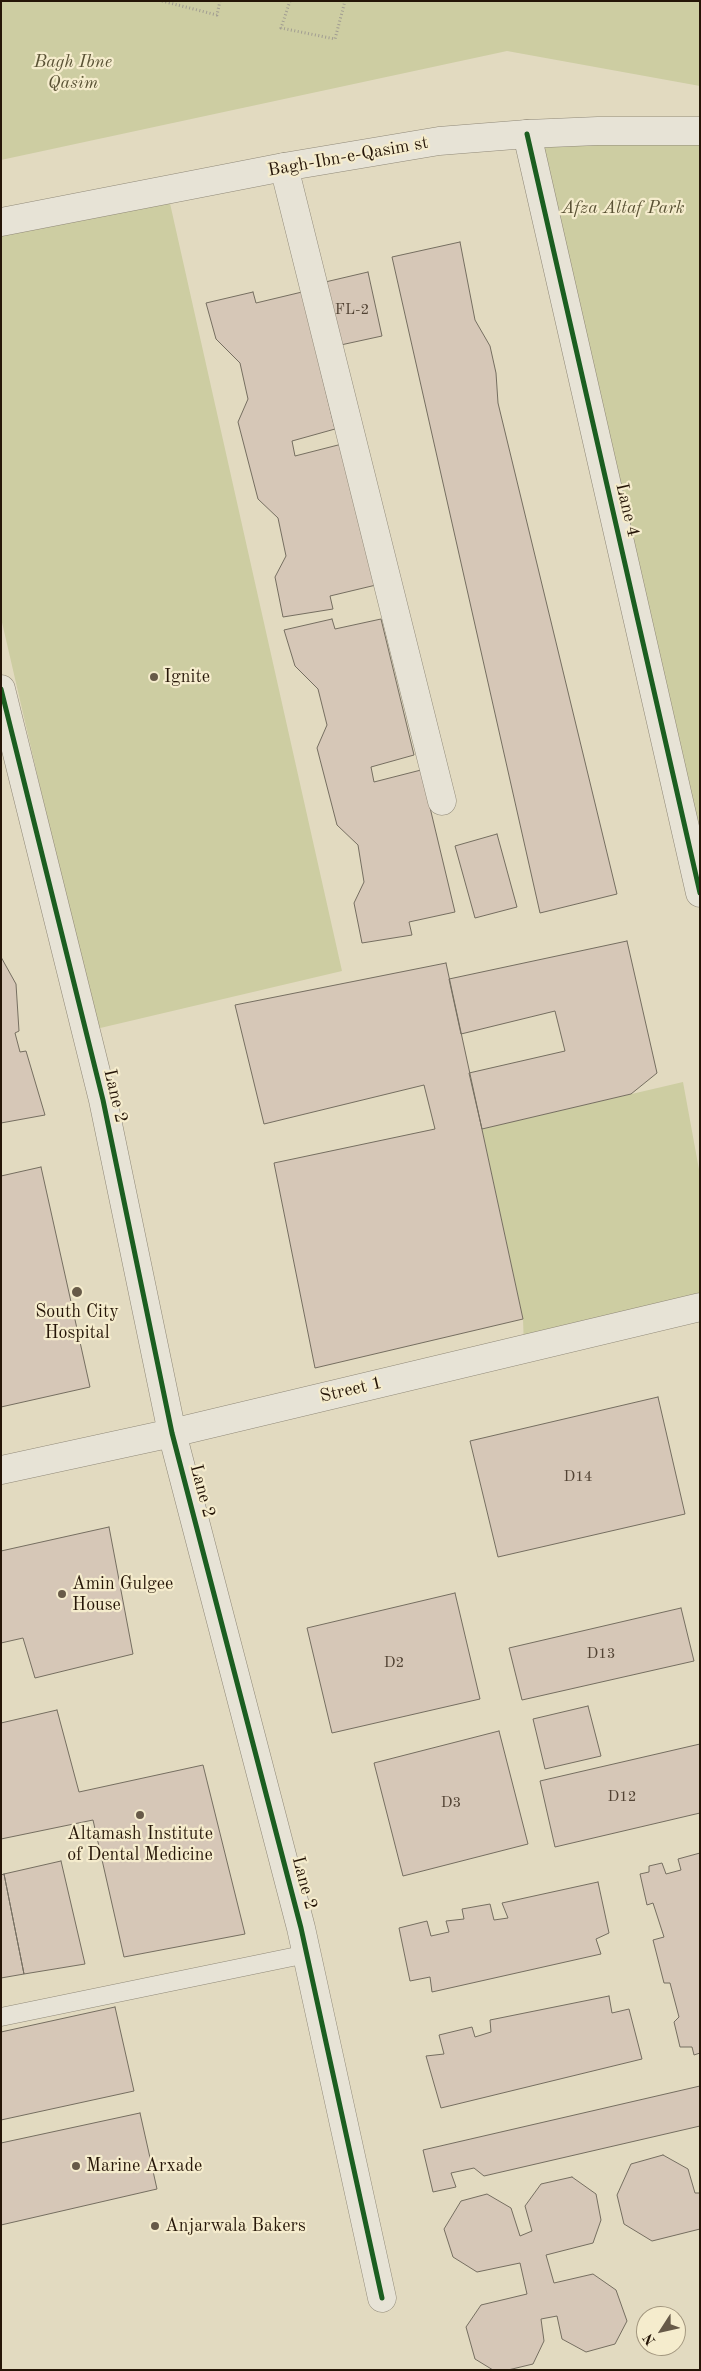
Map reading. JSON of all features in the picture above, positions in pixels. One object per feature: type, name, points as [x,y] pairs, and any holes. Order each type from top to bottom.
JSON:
[{"type":"street","name":"Bagh-Ibn-e-Qasim st","points":[[1,222],[284,167],[439,141],[527,134],[639,130],[700,131]]},
{"type":"street","name":"Lane 4","points":[[527,134],[700,893]]},
{"type":"street","points":[[284,167],[442,801]]},
{"type":"street","name":"Lane 2","points":[[1,689],[103,1100],[172,1433],[307,1954],[382,2298]]},
{"type":"street","name":"Street 1","points":[[1,1470],[172,1433],[700,1307]]},
{"type":"lane","points":[[1,2017],[307,1954]]},
{"type":"path","points":[[162,1],[217,15],[220,1]]},
{"type":"path","points":[[290,1],[281,28],[335,39],[346,1]]},
{"type":"green space","name":"Bagh Ibne Qasim","points":[[1,1],[700,1],[700,86],[507,51],[1,160]]},
{"type":"green space","name":"Afza Altaf Park","points":[[700,130],[700,898],[527,134]]},
{"type":"green space","name":"Ignite","points":[[167,190],[342,971],[96,1029],[1,618],[1,222]]},
{"type":"green space","points":[[683,1082],[700,1175],[700,1307],[524,1348],[523,1319],[482,1129]]},
{"type":"building","points":[[460,242],[475,320],[490,346],[496,373],[498,403],[617,894],[540,913],[392,257]]},
{"type":"building","points":[[368,272],[382,336],[336,346],[321,283]]},
{"type":"building","points":[[253,292],[256,303],[302,292],[335,429],[292,441],[295,456],[342,444],[376,585],[330,596],[333,609],[283,617],[275,577],[286,556],[278,518],[258,499],[238,422],[248,399],[240,363],[216,339],[206,303]]},
{"type":"building","points":[[332,619],[335,629],[381,619],[414,755],[371,767],[374,782],[421,770],[455,912],[409,922],[412,935],[362,943],[354,903],[364,882],[358,845],[337,825],[317,748],[327,725],[318,689],[295,666],[284,630]]},
{"type":"building","points":[[497,834],[517,907],[475,918],[455,846]]},
{"type":"building","points":[[627,941],[657,1073],[631,1094],[482,1129],[469,1073],[565,1051],[555,1011],[461,1034],[449,979]]},
{"type":"building","points":[[1,957],[16,984],[19,1031],[15,1033],[20,1052],[26,1051],[45,1115],[1,1123]]},
{"type":"building","points":[[446,963],[523,1319],[315,1368],[274,1163],[435,1129],[424,1085],[264,1124],[235,1005]]},
{"type":"building","name":"South City Hospital","points":[[41,1167],[90,1387],[1,1407],[1,1176]]},
{"type":"building","points":[[658,1397],[685,1514],[498,1557],[470,1441]]},
{"type":"building","name":"Amin Gulgee House","points":[[109,1527],[133,1654],[35,1678],[23,1638],[1,1643],[1,1551]]},
{"type":"building","points":[[455,1593],[480,1699],[332,1733],[307,1628]]},
{"type":"building","points":[[681,1608],[694,1661],[522,1700],[509,1648]]},
{"type":"building","points":[[588,1706],[601,1756],[545,1769],[533,1719]]},
{"type":"building","points":[[57,1710],[79,1792],[203,1765],[245,1934],[124,1957],[93,1820],[1,1839],[1,1723]]},
{"type":"building","points":[[499,1731],[528,1844],[403,1876],[374,1763]]},
{"type":"building","points":[[700,1744],[700,1813],[555,1847],[540,1781]]},
{"type":"building","points":[[700,1853],[700,2053],[694,2055],[692,2047],[680,2047],[674,2022],[679,2017],[670,1983],[664,1983],[653,1940],[664,1937],[653,1903],[647,1905],[640,1874],[649,1872],[649,1866],[662,1863],[666,1874],[681,1870],[678,1859]]},
{"type":"building","points":[[61,1861],[85,1964],[24,1974],[4,1874]]},
{"type":"building","points":[[4,1874],[24,1974],[1,1978],[1,1875]]},
{"type":"building","points":[[598,1882],[609,1933],[596,1939],[601,1954],[432,1992],[430,1977],[410,1981],[399,1928],[427,1921],[431,1936],[449,1932],[446,1921],[464,1919],[462,1909],[490,1904],[494,1920],[508,1918],[502,1903]]},
{"type":"building","points":[[609,1996],[612,2013],[629,2009],[642,2059],[441,2108],[426,2056],[444,2054],[439,2035],[472,2027],[475,2037],[491,2032],[490,2020]]},
{"type":"building","name":"Marine Arxade","points":[[115,2007],[134,2091],[1,2120],[1,2032]]},
{"type":"building","points":[[700,2086],[700,2126],[484,2176],[474,2168],[451,2173],[456,2187],[433,2192],[423,2150]]},
{"type":"building","name":"Marine Arxade","points":[[140,2113],[157,2189],[1,2225],[1,2143]]},
{"type":"building","points":[[663,2155],[688,2169],[695,2193],[700,2193],[700,2229],[652,2241],[624,2224],[617,2195],[631,2164]]},
{"type":"building","points":[[572,2177],[596,2194],[601,2220],[593,2243],[546,2255],[554,2283],[593,2274],[616,2290],[627,2321],[615,2344],[586,2352],[562,2339],[557,2316],[541,2319],[544,2341],[533,2364],[508,2370],[493,2370],[475,2359],[466,2327],[481,2305],[527,2294],[520,2263],[477,2272],[453,2257],[444,2229],[461,2201],[487,2194],[511,2208],[520,2236],[532,2231],[525,2206],[541,2184]]},
{"type":"cycle path","points":[[527,134],[700,893]]},
{"type":"cycle path","points":[[1,689],[103,1100],[172,1433],[301,1928],[382,2298]]},
{"type":"place","name":"Ignite","points":[[154,677]]},
{"type":"place","name":"South City Hospital","points":[[77,1292]]},
{"type":"place","name":"Amin Gulgee House","points":[[62,1594]]},
{"type":"place","name":"Altamash Institute of Dental Medicine","points":[[140,1815]]},
{"type":"place","name":"Marine Arxade","points":[[76,2166]]},
{"type":"place","name":"Anjarwala Bakers","points":[[155,2226]]}]
